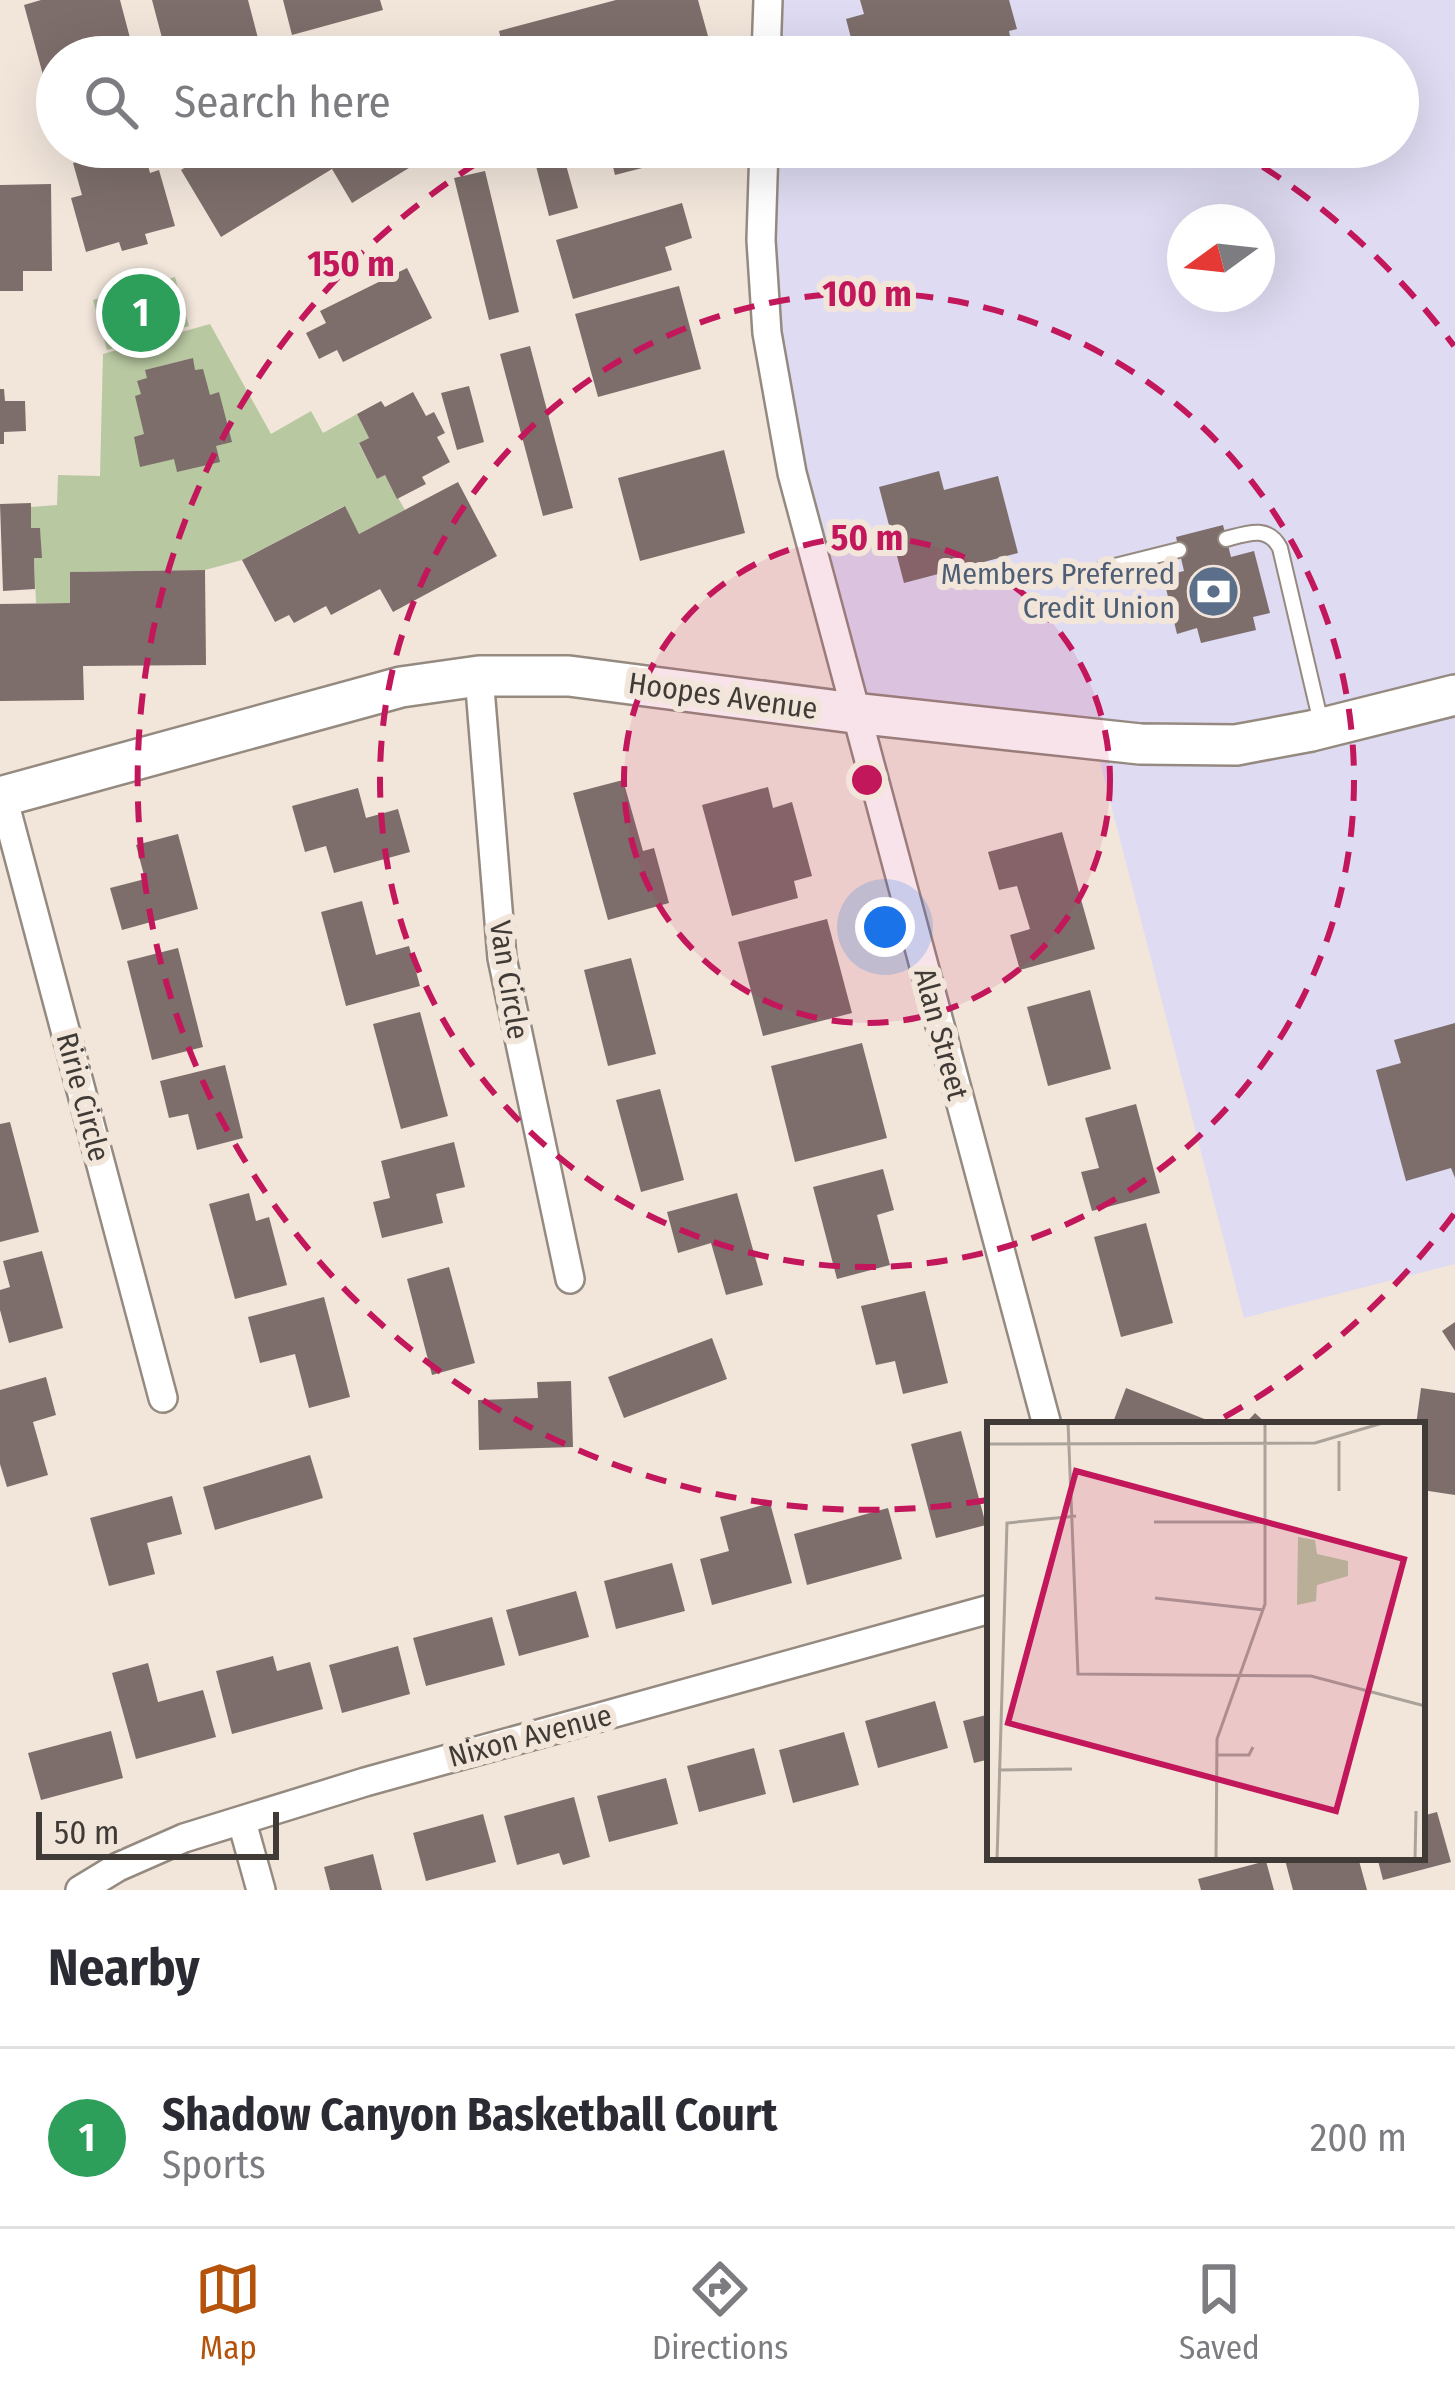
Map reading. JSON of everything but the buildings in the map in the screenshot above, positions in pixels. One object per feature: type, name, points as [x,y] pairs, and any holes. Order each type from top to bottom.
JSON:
[{"type":"street","points":[[767,36],[768,0]]},
{"type":"street","name":"Alan Street","points":[[763,168],[761,240],[767,333],[792,472],[1046,1422]]},
{"type":"street","name":"Hoopes Avenue","points":[[1,797],[401,688],[479,676],[556,674],[1140,744],[1236,745],[1455,695]]},
{"type":"street","name":"Van Circle","points":[[479,676],[502,958],[570,1279]]},
{"type":"street","name":"Ririe Circle","points":[[1,797],[163,1398]]},
{"type":"street","name":"Nixon Avenue","points":[[80,1890],[184,1838],[365,1781],[987,1610]]},
{"type":"street","points":[[242,1822],[261,1890]]},
{"type":"lane","points":[[1226,538],[1264,532],[1274,537],[1322,728]]},
{"type":"lane","points":[[1103,569],[1180,550]]},
{"type":"shaded area","points":[[768,0],[1455,0],[1455,1264],[1244,1318],[1094,739],[854,713],[792,473],[766,168],[1419,168],[1419,36],[767,36]]},
{"type":"green space","points":[[175,277],[189,326],[107,350],[93,300]]},
{"type":"green space","points":[[210,324],[271,434],[311,411],[323,433],[357,414],[369,438],[359,444],[377,479],[385,475],[405,510],[359,534],[344,506],[242,560],[205,570],[71,572],[70,603],[36,603],[34,558],[41,557],[40,529],[31,528],[31,507],[57,505],[58,475],[100,476],[103,354]]},
{"type":"place","name":"Shadow Canyon Basketball Court","points":[[141,313]]},
{"type":"place","name":"Members Preferred Credit Union","points":[[1214,591]]}]
